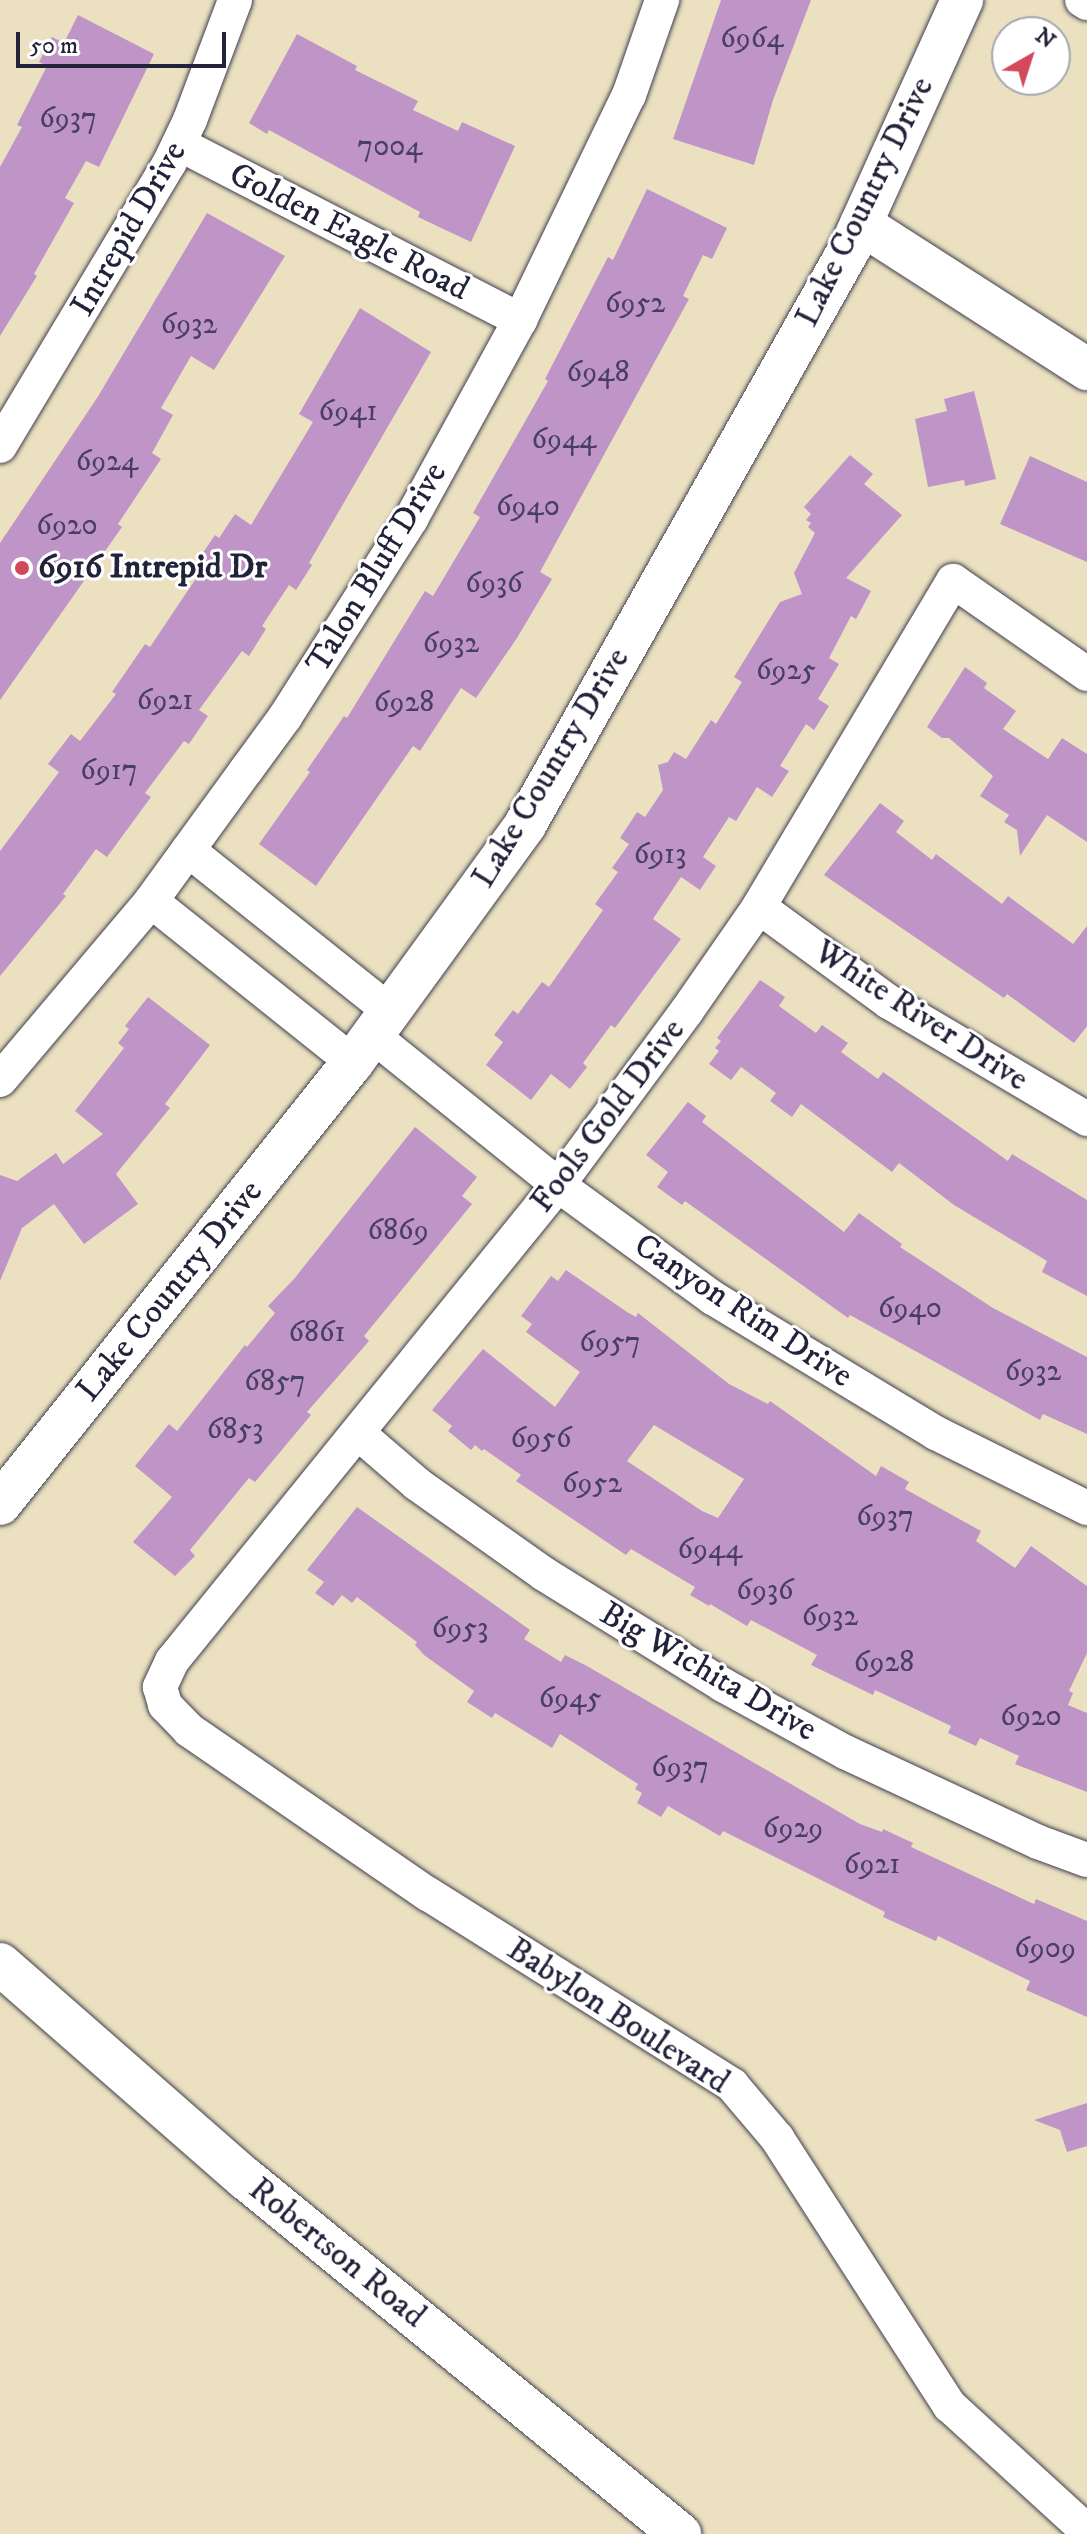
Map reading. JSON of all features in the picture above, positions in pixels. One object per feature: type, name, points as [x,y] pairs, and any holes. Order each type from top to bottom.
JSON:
[{"type":"street","name":"Intrepid Drive","points":[[0,446],[179,144],[235,0]]},
{"type":"street","name":"Talon Bluff Drive","points":[[0,1080],[151,901],[285,717],[411,519],[520,320],[629,95],[662,0]]},
{"type":"street","name":"Lake Country Drive","points":[[0,1504],[372,1037],[525,825],[861,224],[962,0]]},
{"type":"street","name":"Golden Eagle Road","points":[[179,144],[520,320]]},
{"type":"street","points":[[861,224],[1087,369]]},
{"type":"street","name":"Fools Gold Drive","points":[[210,1614],[558,1185],[759,907],[953,581],[1087,674]]},
{"type":"street","points":[[188,850],[372,1037]]},
{"type":"street","points":[[151,901],[372,1037]]},
{"type":"street","name":"White River Drive","points":[[759,907],[889,1002],[1087,1119]]},
{"type":"street","name":"Canyon Rim Drive","points":[[372,1037],[558,1185],[713,1298],[936,1433],[1087,1508]]},
{"type":"street","name":"Big Wichita Drive","points":[[358,1433],[417,1484],[544,1574],[723,1685],[845,1752],[1038,1842],[1087,1860]]},
{"type":"street","name":"Babylon Boulevard","points":[[210,1614],[172,1661],[160,1687],[165,1705],[189,1730],[428,1894],[732,2085],[777,2138],[950,2406],[1087,2531]]},
{"type":"street","name":"Robertson Road","points":[[0,1964],[246,2179],[680,2534]]},
{"type":"building","points":[[721,0],[811,0],[773,100],[754,165],[673,139]]},
{"type":"building","points":[[78,15],[154,54],[99,167],[86,161],[65,198],[74,203],[34,274],[37,276],[0,336],[0,167],[22,127],[17,125],[47,66],[39,62],[52,37],[64,43]]},
{"type":"building","points":[[297,34],[357,66],[355,70],[418,101],[413,110],[458,131],[462,122],[515,146],[471,242],[418,217],[420,212],[269,130],[267,134],[249,123]]},
{"type":"building","points":[[647,189],[727,228],[712,259],[703,255],[683,296],[689,299],[540,572],[552,579],[517,638],[476,698],[461,688],[420,751],[413,746],[316,886],[259,844],[310,772],[307,770],[344,716],[347,718],[425,591],[433,596],[480,517],[473,513],[548,381],[545,379],[608,257],[613,260]]},
{"type":"building","points":[[207,213],[285,256],[214,370],[191,356],[161,408],[173,415],[152,453],[161,459],[118,524],[122,527],[0,700],[0,543],[97,398]]},
{"type":"building","points":[[360,308],[431,352],[296,590],[289,585],[262,626],[266,629],[249,656],[242,651],[199,710],[208,716],[189,744],[184,741],[145,793],[151,797],[107,857],[96,849],[63,894],[66,896],[0,976],[0,851],[59,772],[48,764],[71,734],[80,741],[116,694],[112,692],[145,644],[150,647],[207,562],[200,557],[215,535],[219,538],[235,514],[251,525],[313,422],[299,414]]},
{"type":"building","points":[[974,391],[996,479],[965,486],[964,480],[928,487],[915,419],[947,411],[944,399]]},
{"type":"building","points":[[850,455],[873,474],[864,484],[902,515],[846,578],[871,591],[856,619],[851,616],[829,658],[839,664],[818,699],[829,706],[814,730],[806,724],[780,766],[789,771],[772,797],[757,787],[736,821],[729,817],[703,857],[716,866],[700,890],[681,877],[653,919],[681,939],[615,1028],[611,1025],[583,1063],[587,1067],[570,1089],[551,1074],[531,1100],[486,1065],[503,1042],[494,1035],[513,1010],[518,1014],[542,982],[549,987],[603,910],[595,904],[618,872],[612,868],[629,844],[620,838],[637,812],[645,817],[663,790],[658,765],[668,762],[674,752],[686,759],[711,720],[716,724],[742,682],[734,677],[780,602],[802,594],[794,573],[815,533],[808,527],[811,523],[806,520],[811,514],[804,507]]},
{"type":"building","points":[[1030,456],[1087,482],[1087,562],[1000,524]]},
{"type":"building","points":[[965,667],[987,683],[984,688],[1016,711],[1003,729],[1048,759],[1062,738],[1087,754],[1087,842],[1047,815],[1020,856],[1017,830],[1004,822],[1009,815],[980,796],[993,776],[949,738],[942,738],[927,727]]},
{"type":"building","points":[[880,803],[904,821],[896,832],[932,860],[936,854],[1002,904],[1008,896],[1073,944],[1087,926],[1087,1026],[1074,1043],[1007,994],[1004,998],[824,875]]},
{"type":"building","points":[[760,980],[785,997],[779,1006],[816,1033],[822,1025],[848,1043],[841,1052],[878,1079],[883,1072],[1008,1161],[1012,1154],[1087,1200],[1087,1296],[1042,1272],[1047,1261],[954,1205],[899,1163],[892,1172],[801,1104],[792,1117],[770,1101],[776,1093],[741,1067],[731,1080],[709,1064],[719,1051],[715,1048],[721,1041],[717,1038]]},
{"type":"building","points":[[148,997],[210,1045],[165,1104],[170,1108],[116,1174],[138,1204],[84,1244],[54,1204],[22,1228],[0,1281],[0,1175],[17,1181],[56,1153],[63,1164],[103,1134],[75,1111],[124,1048],[118,1043],[129,1029],[125,1026]]},
{"type":"building","points":[[688,1102],[706,1116],[702,1122],[844,1232],[859,1213],[902,1244],[900,1247],[993,1308],[1087,1357],[1087,1434],[1043,1414],[1040,1420],[850,1315],[848,1318],[685,1201],[682,1205],[657,1187],[668,1172],[646,1155]]},
{"type":"building","points":[[415,1127],[477,1177],[462,1196],[472,1204],[364,1336],[369,1341],[307,1412],[311,1415],[255,1482],[249,1478],[190,1550],[195,1556],[175,1576],[133,1542],[172,1497],[135,1466],[169,1424],[177,1431],[245,1345],[247,1347],[275,1313],[268,1306],[294,1279]]},
{"type":"building","points":[[566,1270],[627,1312],[636,1317],[638,1313],[729,1384],[768,1404],[770,1401],[876,1476],[881,1466],[909,1482],[905,1489],[981,1531],[976,1541],[1015,1568],[1031,1546],[1087,1586],[1087,1653],[1069,1691],[1073,1693],[1068,1705],[1087,1713],[1087,1792],[1015,1764],[1019,1756],[980,1738],[976,1746],[948,1733],[951,1726],[875,1690],[873,1695],[811,1665],[817,1655],[751,1620],[747,1626],[690,1595],[695,1587],[631,1549],[626,1555],[516,1481],[521,1475],[484,1449],[482,1451],[475,1445],[471,1450],[448,1431],[452,1426],[432,1410],[483,1349],[555,1407],[580,1372],[526,1332],[532,1324],[521,1316],[551,1276],[558,1281]],"holes":[[[654,1425],[744,1479],[718,1518],[702,1511],[627,1461]]]},
{"type":"building","points":[[357,1507],[530,1630],[524,1639],[561,1662],[565,1655],[587,1666],[860,1824],[882,1832],[883,1829],[913,1843],[911,1847],[1034,1904],[1036,1899],[1087,1921],[1087,2017],[1026,1990],[1030,1981],[938,1936],[936,1941],[883,1917],[885,1912],[723,1831],[720,1836],[668,1806],[661,1817],[637,1803],[642,1793],[635,1789],[638,1784],[560,1734],[552,1748],[495,1713],[492,1718],[467,1702],[474,1691],[424,1655],[415,1645],[417,1642],[357,1597],[352,1603],[342,1595],[333,1606],[315,1593],[324,1582],[307,1570]]},
{"type":"building","points":[[1087,2103],[1087,2146],[1067,2152],[1060,2130],[1034,2120]]},
{"type":"place","name":"6916 Intrepid Dr","points":[[22,568]]}]
